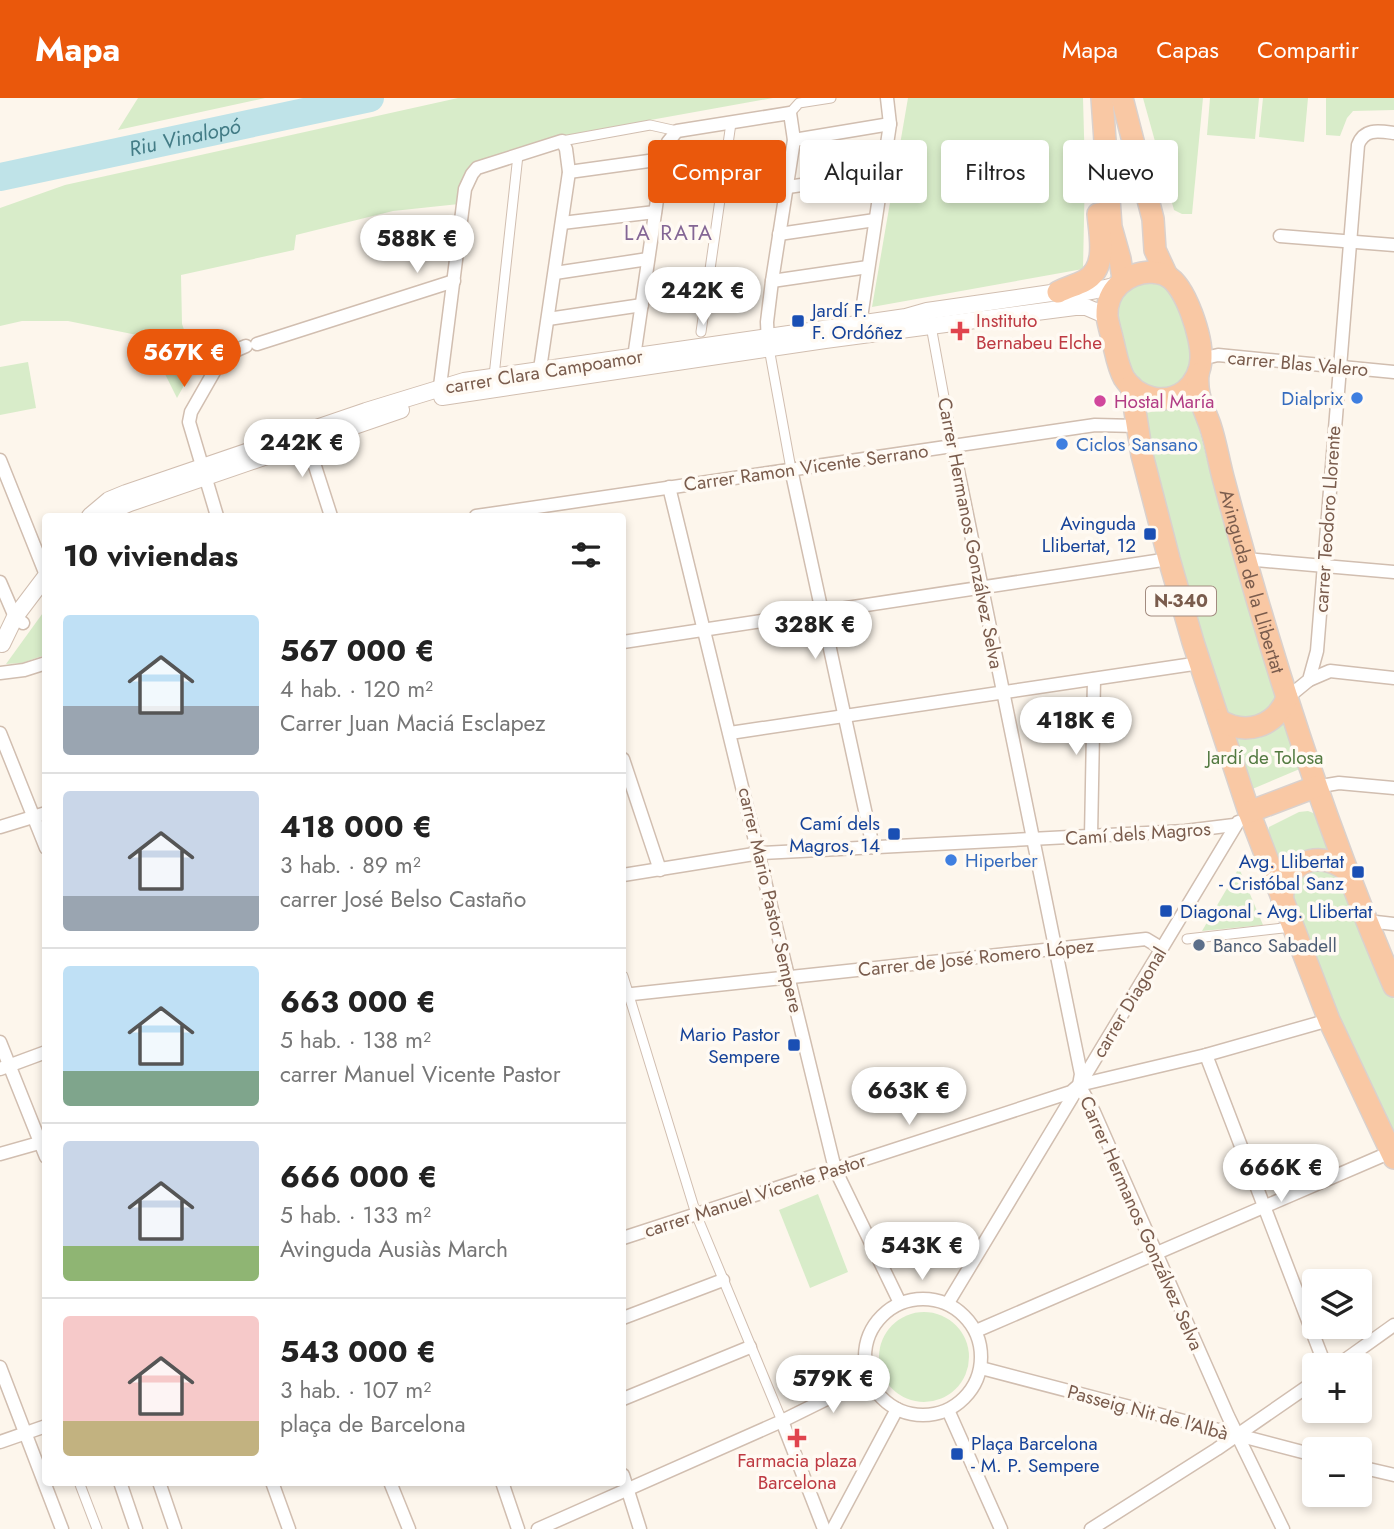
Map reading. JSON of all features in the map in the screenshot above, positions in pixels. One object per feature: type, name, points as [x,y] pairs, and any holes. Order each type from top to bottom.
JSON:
[{"type":"highway","points":[[1102,98],[1105,140]]},
{"type":"highway","points":[[1122,98],[1153,219],[1155,250],[1167,276],[1183,293],[1200,346],[1200,366],[1186,389],[1165,399],[1152,398],[1131,386]]},
{"type":"highway","points":[[1058,292],[1087,281],[1099,267],[1101,254],[1098,203]]},
{"type":"highway","points":[[1109,203],[1111,227],[1121,259],[1121,282]]},
{"type":"highway","points":[[1107,316],[1111,297],[1121,282],[1141,272],[1167,276]]},
{"type":"highway","name":"N-340","points":[[1107,316],[1118,362],[1123,376],[1131,386],[1142,455],[1169,559],[1219,720],[1242,819],[1282,903],[1329,1020],[1393,1155]]},
{"type":"highway","name":"Avinguda de la Llibertat","points":[[1200,366],[1196,388],[1199,401],[1209,424],[1245,559],[1287,698],[1315,787],[1394,986]]},
{"type":"highway","points":[[1219,720],[1237,728],[1258,727],[1279,713],[1287,698]]},
{"type":"highway","points":[[1242,819],[1315,787]]},
{"type":"highway","points":[[1282,903],[1282,893],[1289,876],[1303,863],[1312,860],[1330,861],[1346,870]]},
{"type":"street","points":[[439,392],[465,189],[477,168],[562,141],[650,125],[677,131],[731,123],[790,113],[799,103],[831,98]]},
{"type":"street","points":[[887,98],[890,124],[887,140]]},
{"type":"street","points":[[790,113],[794,140],[772,281],[768,342],[791,468],[873,847]]},
{"type":"street","points":[[701,332],[731,123]]},
{"type":"street","points":[[794,140],[890,124]]},
{"type":"street","points":[[670,140],[677,131]]},
{"type":"street","name":"carrer Teodoro Llorente","points":[[1309,680],[1317,651],[1358,145],[1364,134],[1377,131],[1394,133]]},
{"type":"street","points":[[541,375],[569,172],[566,149],[562,141]]},
{"type":"street","points":[[494,376],[518,155]]},
{"type":"street","points":[[569,172],[648,161]]},
{"type":"street","points":[[788,187],[800,185]]},
{"type":"street","points":[[634,362],[656,203]]},
{"type":"street","points":[[859,329],[878,203]]},
{"type":"street","points":[[562,223],[655,212]]},
{"type":"street","points":[[779,234],[875,220]]},
{"type":"street","points":[[1280,236],[1394,245]]},
{"type":"street","points":[[555,272],[649,258]]},
{"type":"street","points":[[772,281],[868,267]]},
{"type":"street","points":[[216,513],[189,422],[191,412],[223,356],[454,281]]},
{"type":"street","name":"carrer Clara Campoamor","points":[[439,392],[859,329],[1058,292],[1071,294],[1121,282]]},
{"type":"street","points":[[548,319],[642,305]]},
{"type":"street","name":"carrer Clara Campoamor","points":[[859,329],[931,326],[1075,307],[1086,307],[1107,316]]},
{"type":"street","name":"Carrer Hermanos Gonzálvez Selva","points":[[931,326],[981,587],[1081,1074],[1080,1085],[1238,1436],[1283,1529]]},
{"type":"street","name":"carrer Blas Valero","points":[[1200,366],[1218,355],[1394,372]]},
{"type":"street","name":"carrer Clara Campoamor","points":[[111,509],[204,472],[439,392],[494,376],[541,375]]},
{"type":"street","name":"Carrer Ramon Vicente Serrano","points":[[519,513],[545,511],[669,487],[791,468],[1095,425],[1137,426]]},
{"type":"street","points":[[306,437],[330,513]]},
{"type":"street","points":[[0,460],[42,565]]},
{"type":"street","name":"carrer Mario Pastor Sempere","points":[[669,487],[835,1168],[900,1303]]},
{"type":"street","points":[[626,642],[1169,559]]},
{"type":"street","points":[[1245,559],[1394,572]]},
{"type":"street","points":[[0,582],[19,620]]},
{"type":"street","points":[[1,645],[42,582]]},
{"type":"street","points":[[19,620],[42,598]]},
{"type":"street","points":[[730,733],[1200,663]]},
{"type":"street","points":[[0,673],[42,664]]},
{"type":"street","points":[[1287,698],[1309,680],[1330,671],[1394,678]]},
{"type":"street","points":[[1091,836],[1094,679]]},
{"type":"street","points":[[0,733],[39,815],[0,827]]},
{"type":"street","points":[[626,768],[660,870]]},
{"type":"street","points":[[1315,787],[1339,783],[1394,788]]},
{"type":"street","name":"Camí dels Magros","points":[[626,875],[760,853],[1185,831],[1242,819]]},
{"type":"street","name":"carrer Diagonal","points":[[948,1303],[1161,948],[1242,819]]},
{"type":"street","points":[[1367,921],[1394,924]]},
{"type":"street","points":[[1187,939],[1292,928]]},
{"type":"street","name":"Carrer de José Romero López","points":[[626,994],[1146,939],[1161,948]]},
{"type":"street","points":[[626,994],[696,1214],[824,1529]]},
{"type":"street","name":"carrer Manuel Vicente Pastor","points":[[626,1237],[1071,1092],[1080,1085],[1206,1055],[1329,1020]]},
{"type":"street","points":[[0,1042],[5,1068],[42,1139]]},
{"type":"street","points":[[5,1068],[42,1054]]},
{"type":"street","points":[[1206,1055],[1320,1353]]},
{"type":"street","points":[[0,1154],[42,1141]]},
{"type":"street","points":[[976,1331],[1264,1205],[1393,1155]]},
{"type":"street","points":[[626,1317],[723,1280]]},
{"type":"street","points":[[928,1298],[948,1303],[965,1316],[976,1331],[982,1353],[981,1368],[969,1393],[947,1410],[924,1415],[897,1409],[878,1394],[869,1378],[865,1355],[870,1335],[881,1317],[900,1303],[928,1298]]},
{"type":"street","points":[[1355,1353],[1394,1325]]},
{"type":"street","points":[[626,1398],[750,1346]]},
{"type":"street","points":[[0,1367],[42,1477]]},
{"type":"street","name":"Passeig Nit de l'Albà","points":[[981,1368],[1302,1452]]},
{"type":"street","points":[[538,1529],[782,1421],[869,1378]]},
{"type":"street","points":[[1091,1529],[1238,1436],[1302,1391]]},
{"type":"street","points":[[833,1529],[897,1409]]},
{"type":"street","points":[[947,1410],[1001,1529]]},
{"type":"street","points":[[0,1441],[42,1427]]},
{"type":"street","points":[[1372,1470],[1394,1475]]},
{"type":"street","points":[[45,1486],[62,1529]]},
{"type":"street","points":[[81,1486],[97,1529]]},
{"type":"street","points":[[121,1486],[136,1529]]},
{"type":"street","points":[[160,1486],[175,1529]]},
{"type":"street","points":[[273,1486],[289,1529]]},
{"type":"street","points":[[392,1486],[408,1529]]},
{"type":"street","points":[[503,1486],[518,1529]]},
{"type":"street","points":[[626,1488],[640,1529]]},
{"type":"green space","points":[[138,98],[265,98],[118,130]]},
{"type":"green space","points":[[458,98],[773,98],[573,134],[467,169],[459,204],[393,211],[296,235],[294,250],[181,275],[182,324],[196,364],[177,398],[150,344],[137,335],[68,321],[22,321],[0,326],[0,208],[65,185]]},
{"type":"green space","points":[[908,98],[1083,98],[1084,140],[1063,140],[1063,203],[1084,203],[1083,269],[872,307],[890,203],[927,203],[927,140],[901,140]]},
{"type":"green space","points":[[1143,98],[1203,98],[1192,214],[1182,214],[1174,210],[1172,203],[1178,203],[1178,140],[1155,140]]},
{"type":"green space","points":[[1210,98],[1259,98],[1255,139],[1207,135]]},
{"type":"green space","points":[[1263,98],[1308,98],[1304,142],[1259,137]]},
{"type":"green space","points":[[1326,98],[1394,98],[1394,110],[1353,111],[1340,136],[1326,135]]},
{"type":"green space","points":[[1149,282],[1165,287],[1174,296],[1183,317],[1192,353],[1190,371],[1179,383],[1166,389],[1151,388],[1133,375],[1119,323],[1122,296],[1128,289]]},
{"type":"green space","points":[[28,362],[36,408],[0,415],[0,367]]},
{"type":"green space","points":[[1192,401],[1222,518],[1276,690],[1276,703],[1252,723],[1224,713],[1206,662],[1146,433],[1146,413]]},
{"type":"green space","points":[[42,614],[42,656],[22,663],[6,664]]},
{"type":"green space","name":"Jardí de Tolosa","points":[[1282,717],[1302,768],[1250,790],[1231,733]]},
{"type":"green space","points":[[1299,812],[1316,814],[1331,853],[1280,874],[1267,836],[1269,827]]},
{"type":"green space","points":[[1311,865],[1342,877],[1394,999],[1394,1141],[1326,998],[1289,902],[1290,886]]},
{"type":"green space","points":[[1239,868],[1263,925],[1202,931]]},
{"type":"green space","points":[[818,1194],[848,1272],[810,1288],[779,1210]]},
{"type":"green space","points":[[924,1312],[941,1315],[956,1325],[966,1340],[969,1357],[966,1374],[956,1389],[941,1399],[924,1402],[907,1399],[892,1389],[882,1374],[879,1357],[882,1340],[892,1325],[907,1315]]},
{"type":"waterway","name":"Riu Vinalopó","points":[[0,177],[370,98]]},
{"type":"place","name":"Jardí F. F. Ordóñez","points":[[798,321]]},
{"type":"place","name":"Instituto Bernabeu Elche","points":[[960,331]]},
{"type":"place","name":"Dialprix","points":[[1357,398]]},
{"type":"place","name":"Hostal María","points":[[1100,401]]},
{"type":"place","name":"Ciclos Sansano","points":[[1062,444]]},
{"type":"place","name":"Avinguda Llibertat, 12","points":[[1150,534]]},
{"type":"place","name":"Camí dels Magros, 14","points":[[894,834]]},
{"type":"place","name":"Hiperber","points":[[951,860]]},
{"type":"place","name":"Avg. Llibertat - Cristóbal Sanz","points":[[1358,872]]},
{"type":"place","name":"Diagonal - Avg. Llibertat","points":[[1166,911]]},
{"type":"place","name":"Banco Sabadell","points":[[1199,945]]},
{"type":"place","name":"Mario Pastor Sempere","points":[[794,1045]]},
{"type":"place","name":"Farmacia plaza Barcelona","points":[[797,1438]]},
{"type":"place","name":"Plaça Barcelona - M. P. Sempere","points":[[957,1454]]},
{"type":"district","name":"LA RATA","points":[[669,233]]}]
